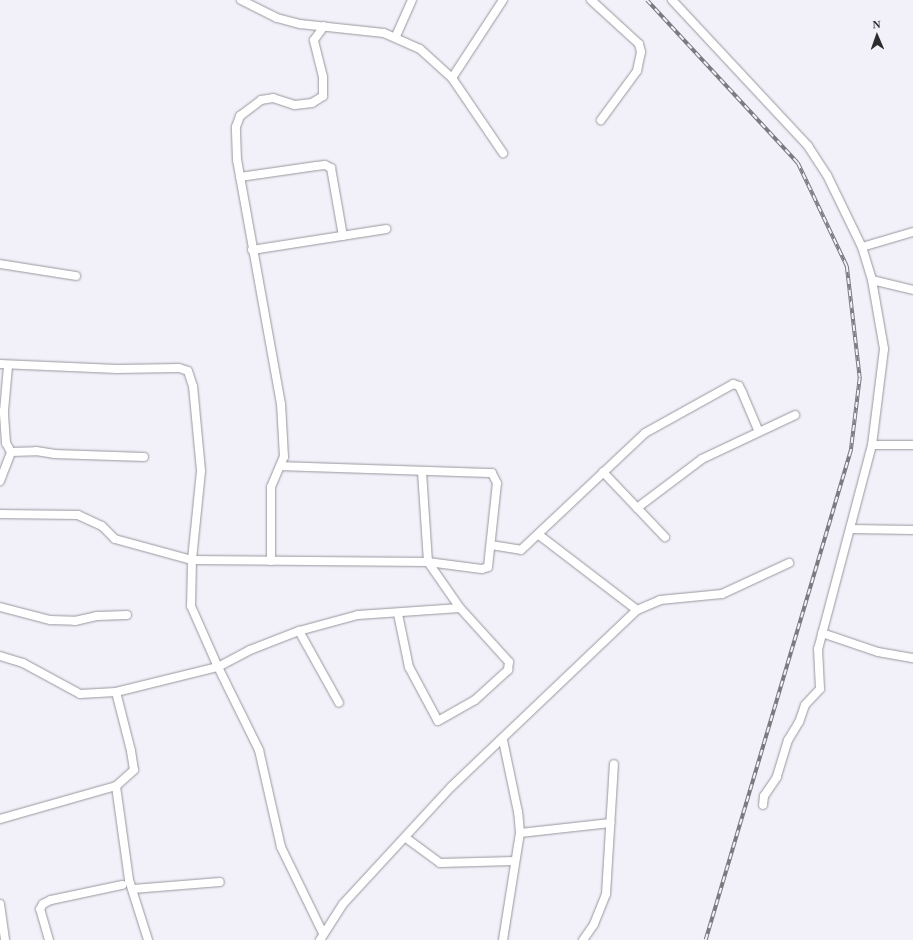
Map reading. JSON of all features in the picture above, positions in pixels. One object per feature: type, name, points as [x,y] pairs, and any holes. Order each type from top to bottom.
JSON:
[{"type":"street","points":[[241,0],[277,18],[396,36],[420,49],[452,78],[503,153]]},
{"type":"street","points":[[396,36],[412,0]]},
{"type":"street","points":[[452,78],[503,0]]},
{"type":"street","points":[[591,0],[639,44],[641,52],[637,71],[601,120]]},
{"type":"street","points":[[672,0],[808,146],[827,175],[862,248],[872,280],[884,349],[872,445],[818,649],[820,689],[805,705],[799,722],[788,740],[777,777],[764,796],[763,805]]},
{"type":"street","points":[[271,561],[271,487],[282,466],[284,457],[281,404],[240,177],[236,126],[240,116],[261,100],[272,98],[295,105],[312,103],[323,96],[323,77],[314,40],[324,26]]},
{"type":"street","points":[[240,177],[316,166],[331,168],[343,236]]},
{"type":"street","points":[[252,250],[386,229]]},
{"type":"street","points":[[862,248],[913,232]]},
{"type":"street","points":[[0,264],[76,276]]},
{"type":"street","points":[[872,280],[913,290]]},
{"type":"street","points":[[0,481],[11,452],[6,443],[4,365],[12,363],[117,369],[179,368],[188,371],[193,386],[201,471],[192,560],[191,606],[218,667],[259,750],[281,847],[321,936]]},
{"type":"street","points":[[491,545],[522,550],[645,433],[733,384],[739,386],[759,432]]},
{"type":"street","points":[[637,508],[702,459],[795,415]]},
{"type":"street","points":[[872,445],[913,445]]},
{"type":"street","points":[[11,452],[36,451],[54,454],[144,457]]},
{"type":"street","points":[[0,514],[78,515],[102,526],[115,538],[192,560],[428,562],[482,569],[488,567],[497,483],[492,473],[282,466]]},
{"type":"street","points":[[398,614],[409,667],[438,721],[474,700],[508,670],[509,662],[504,655],[460,608],[428,562],[422,471]]},
{"type":"street","points":[[603,472],[665,538]]},
{"type":"street","points":[[850,529],[913,530]]},
{"type":"street","points":[[539,535],[637,610]]},
{"type":"street","points":[[321,936],[343,904],[406,838],[451,787],[503,740],[637,610],[660,600],[722,594],[789,563]]},
{"type":"street","points":[[0,607],[50,620],[76,621],[97,616],[127,615]]},
{"type":"street","points":[[0,656],[23,664],[80,694],[116,692],[218,667],[250,650],[299,630],[358,615],[398,614],[460,608]]},
{"type":"street","points":[[299,630],[338,703]]},
{"type":"street","points":[[822,633],[878,652],[913,658]]},
{"type":"street","points":[[0,819],[116,786],[134,770],[131,751],[116,692]]},
{"type":"street","points":[[503,740],[518,812],[520,833],[514,861],[503,940]]},
{"type":"street","points":[[583,940],[594,924],[606,894],[614,764]]},
{"type":"street","points":[[116,786],[129,880],[148,940]]},
{"type":"street","points":[[520,833],[610,823]]},
{"type":"street","points":[[406,838],[440,863],[514,861]]},
{"type":"street","points":[[133,889],[220,882]]},
{"type":"street","points":[[49,940],[40,909],[43,904],[52,900],[122,885]]},
{"type":"street","points":[[0,904],[5,940]]},
{"type":"railway","points":[[647,0],[798,163],[847,266],[860,378],[851,451],[706,940]]}]
